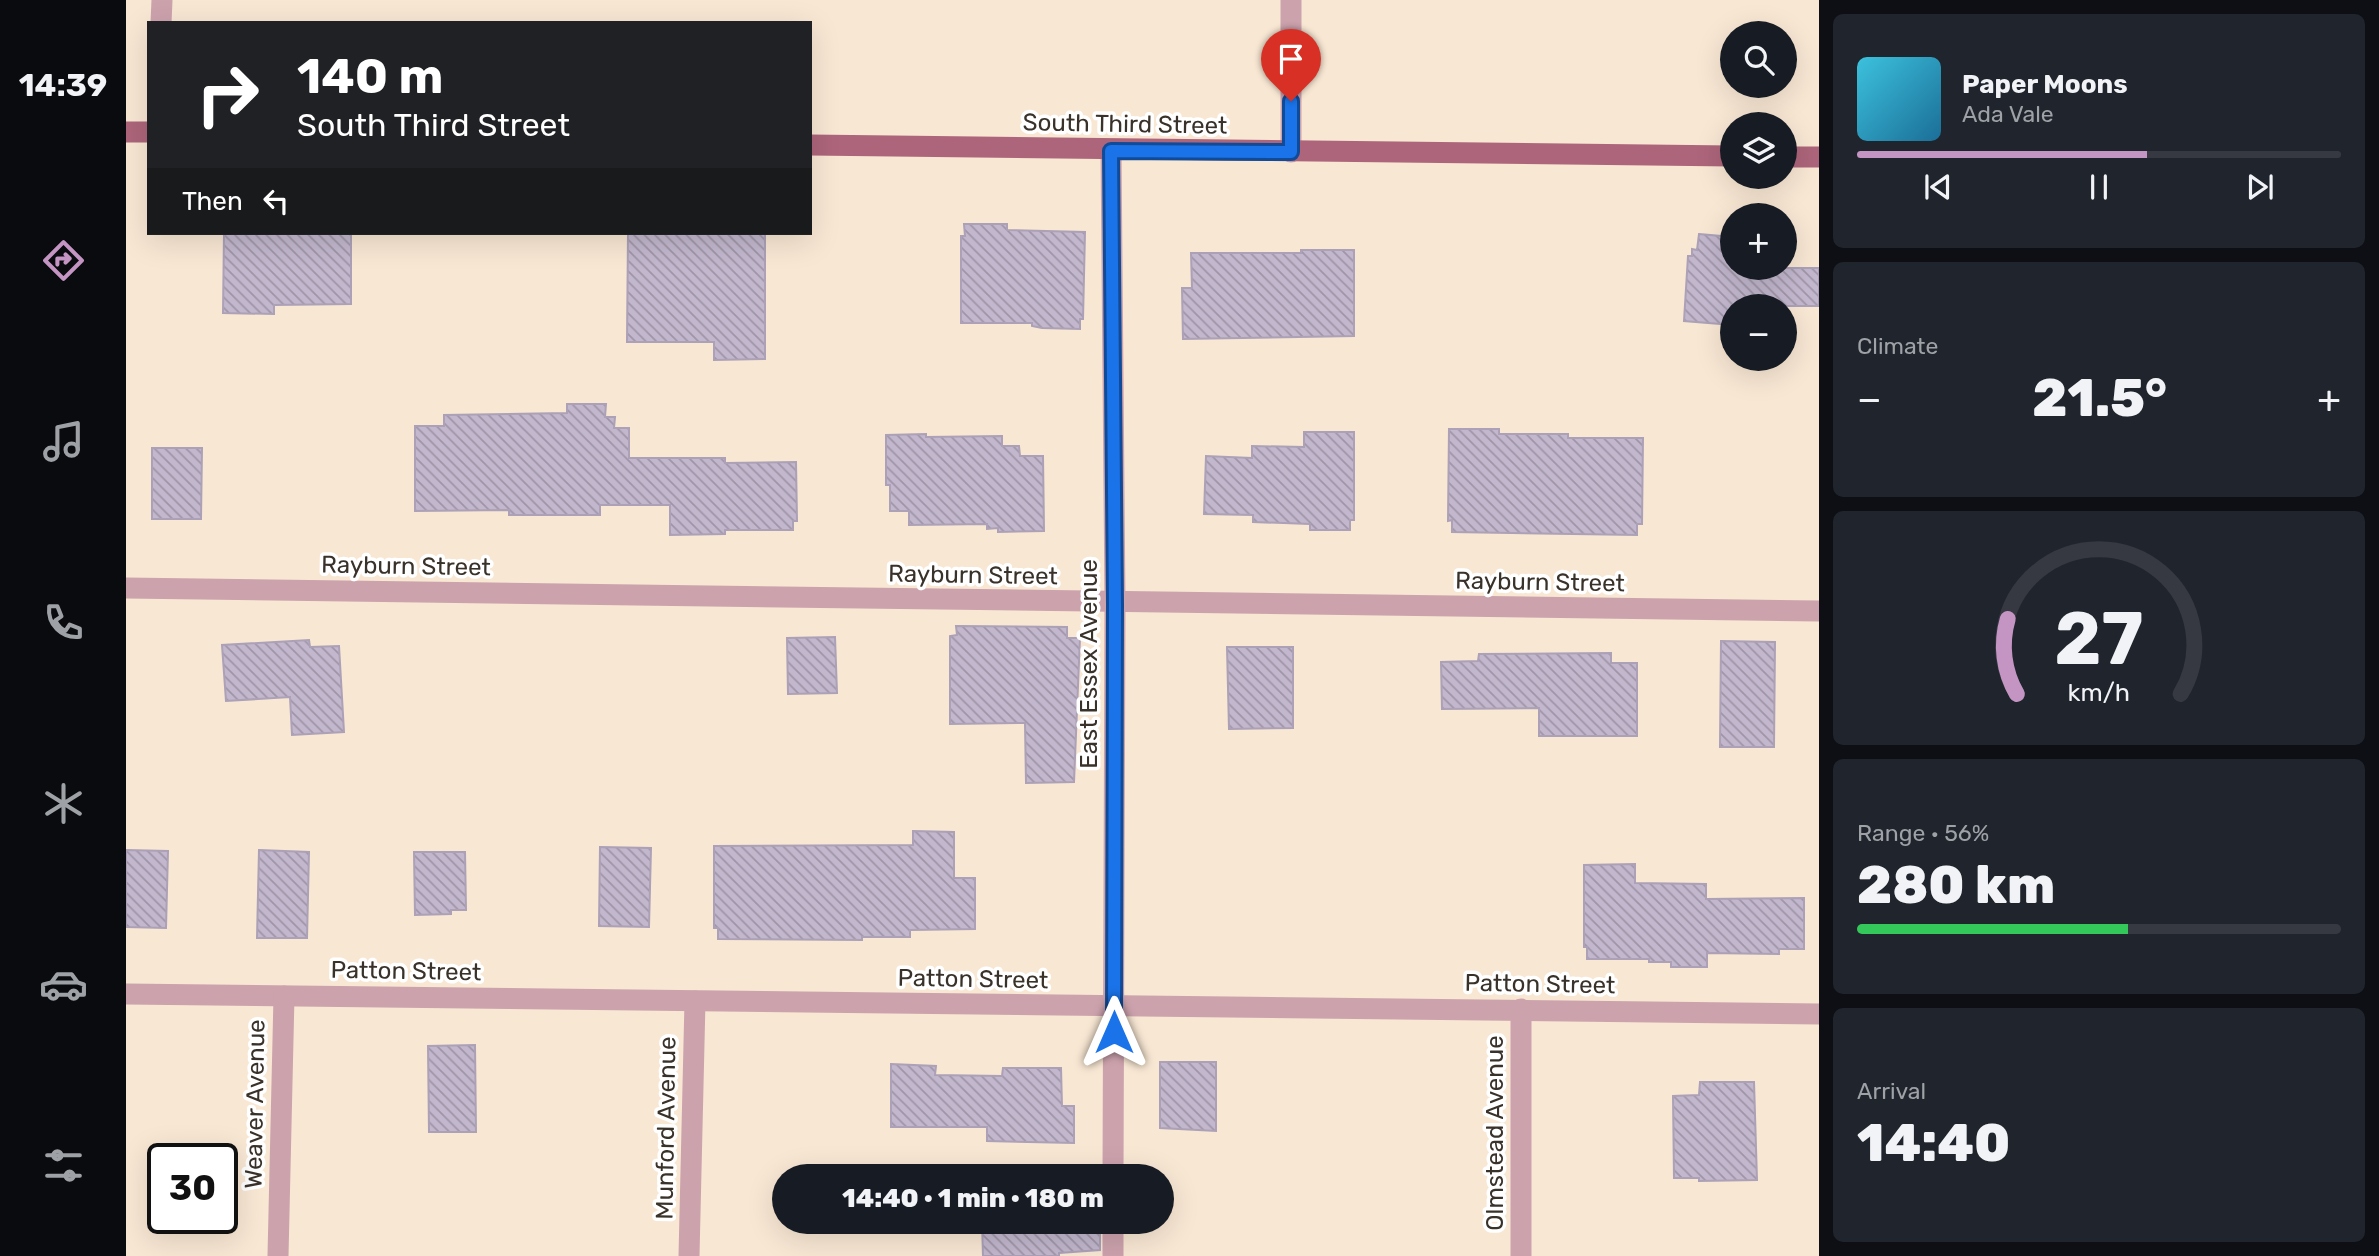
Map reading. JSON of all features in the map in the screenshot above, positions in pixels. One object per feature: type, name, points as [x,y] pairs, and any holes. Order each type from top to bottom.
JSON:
[{"type":"main road","points":[[126,132],[147,132]]},
{"type":"main road","name":"South Third Street","points":[[812,145],[1111,151],[1720,156]]},
{"type":"main road","points":[[1797,157],[1819,157]]},
{"type":"street","points":[[161,21],[162,0]]},
{"type":"street","points":[[1291,0],[1291,152]]},
{"type":"street","name":"East Essex Avenue","points":[[1111,151],[1115,604],[1113,1164]]},
{"type":"street","name":"Rayburn Street","points":[[126,588],[1115,604],[1819,611]]},
{"type":"street","name":"Patton Street","points":[[126,994],[1115,1008],[1521,1009],[1819,1014]]},
{"type":"street","name":"Weaver Avenue","points":[[278,1256],[284,996]]},
{"type":"street","name":"Munford Avenue","points":[[689,1256],[695,1001]]},
{"type":"street","name":"Olmstead Avenue","points":[[1521,1009],[1521,1256]]},
{"type":"street","points":[[1113,1234],[1114,1256]]},
{"type":"building","points":[[964,224],[1007,224],[1007,230],[1085,232],[1083,319],[1080,319],[1080,329],[1042,328],[1032,326],[1032,323],[961,323],[961,236],[965,236]]},
{"type":"building","points":[[1699,234],[1720,236],[1720,280],[1797,280],[1797,268],[1819,268],[1819,306],[1797,306],[1797,294],[1720,294],[1720,324],[1684,321],[1688,256],[1692,256],[1692,249],[1697,250]]},
{"type":"building","points":[[224,235],[351,235],[351,304],[274,305],[274,314],[223,313]]},
{"type":"building","points":[[628,235],[765,235],[765,359],[714,360],[714,342],[627,342]]},
{"type":"building","points":[[1301,250],[1354,250],[1354,336],[1183,339],[1182,288],[1192,288],[1191,253],[1301,253]]},
{"type":"building","points":[[567,404],[606,404],[605,417],[615,417],[614,428],[629,428],[629,458],[725,458],[725,463],[796,462],[797,521],[793,521],[793,530],[725,530],[725,534],[670,535],[670,505],[600,505],[600,515],[509,515],[509,510],[415,511],[415,426],[444,426],[444,415],[567,413]]},
{"type":"building","points":[[1449,429],[1499,429],[1499,434],[1568,434],[1568,438],[1643,438],[1642,524],[1637,524],[1637,535],[1452,532],[1452,520],[1448,521]]},
{"type":"building","points":[[1304,432],[1354,432],[1354,520],[1350,520],[1350,530],[1310,530],[1310,524],[1253,522],[1253,515],[1204,514],[1206,456],[1252,458],[1252,446],[1304,447]]},
{"type":"building","points":[[926,434],[926,437],[1002,436],[1002,446],[1019,446],[1020,456],[1043,456],[1044,531],[998,532],[998,528],[987,529],[987,524],[909,525],[909,511],[890,511],[890,485],[886,485],[886,435]]},
{"type":"building","points":[[152,448],[202,448],[201,519],[152,519]]},
{"type":"building","points":[[956,626],[1067,627],[1067,638],[1080,638],[1074,782],[1026,783],[1025,723],[950,724],[950,636],[957,635]]},
{"type":"building","points":[[835,637],[837,693],[788,694],[787,638]]},
{"type":"building","points":[[309,640],[310,647],[339,646],[344,732],[292,735],[290,697],[226,701],[222,645]]},
{"type":"building","points":[[1721,641],[1775,642],[1774,747],[1720,747]]},
{"type":"building","points":[[1227,647],[1293,647],[1293,728],[1229,729]]},
{"type":"building","points":[[1611,653],[1611,663],[1637,663],[1637,736],[1539,736],[1539,708],[1442,709],[1441,662],[1478,661],[1479,654]]},
{"type":"building","points":[[913,831],[954,832],[954,878],[975,878],[975,929],[910,930],[910,937],[862,937],[862,940],[718,939],[718,928],[714,928],[714,846],[913,845]]},
{"type":"building","points":[[600,847],[651,848],[649,927],[599,926]]},
{"type":"building","points":[[126,850],[168,851],[166,928],[126,927]]},
{"type":"building","points":[[259,850],[309,852],[307,938],[257,938]]},
{"type":"building","points":[[414,852],[465,852],[466,910],[451,910],[451,914],[415,915]]},
{"type":"building","points":[[1635,864],[1635,883],[1706,884],[1706,899],[1804,898],[1804,949],[1779,949],[1779,954],[1707,953],[1707,967],[1671,967],[1671,962],[1649,962],[1649,959],[1587,959],[1587,947],[1584,947],[1584,865]]},
{"type":"building","points":[[475,1045],[476,1132],[429,1132],[428,1046]]},
{"type":"building","points":[[1160,1062],[1216,1062],[1216,1131],[1160,1128]]},
{"type":"building","points":[[891,1064],[936,1066],[935,1075],[1002,1076],[1003,1068],[1061,1068],[1062,1106],[1074,1106],[1074,1143],[987,1141],[987,1127],[891,1127]]},
{"type":"building","points":[[1700,1082],[1754,1082],[1757,1180],[1699,1181],[1699,1178],[1674,1178],[1673,1096],[1699,1095]]},
{"type":"building","points":[[982,1234],[1100,1234],[1100,1250],[1059,1253],[1059,1256],[983,1256]]},
{"type":"route","points":[[1114,1032],[1115,604],[1111,151],[1291,152],[1291,101]]}]
